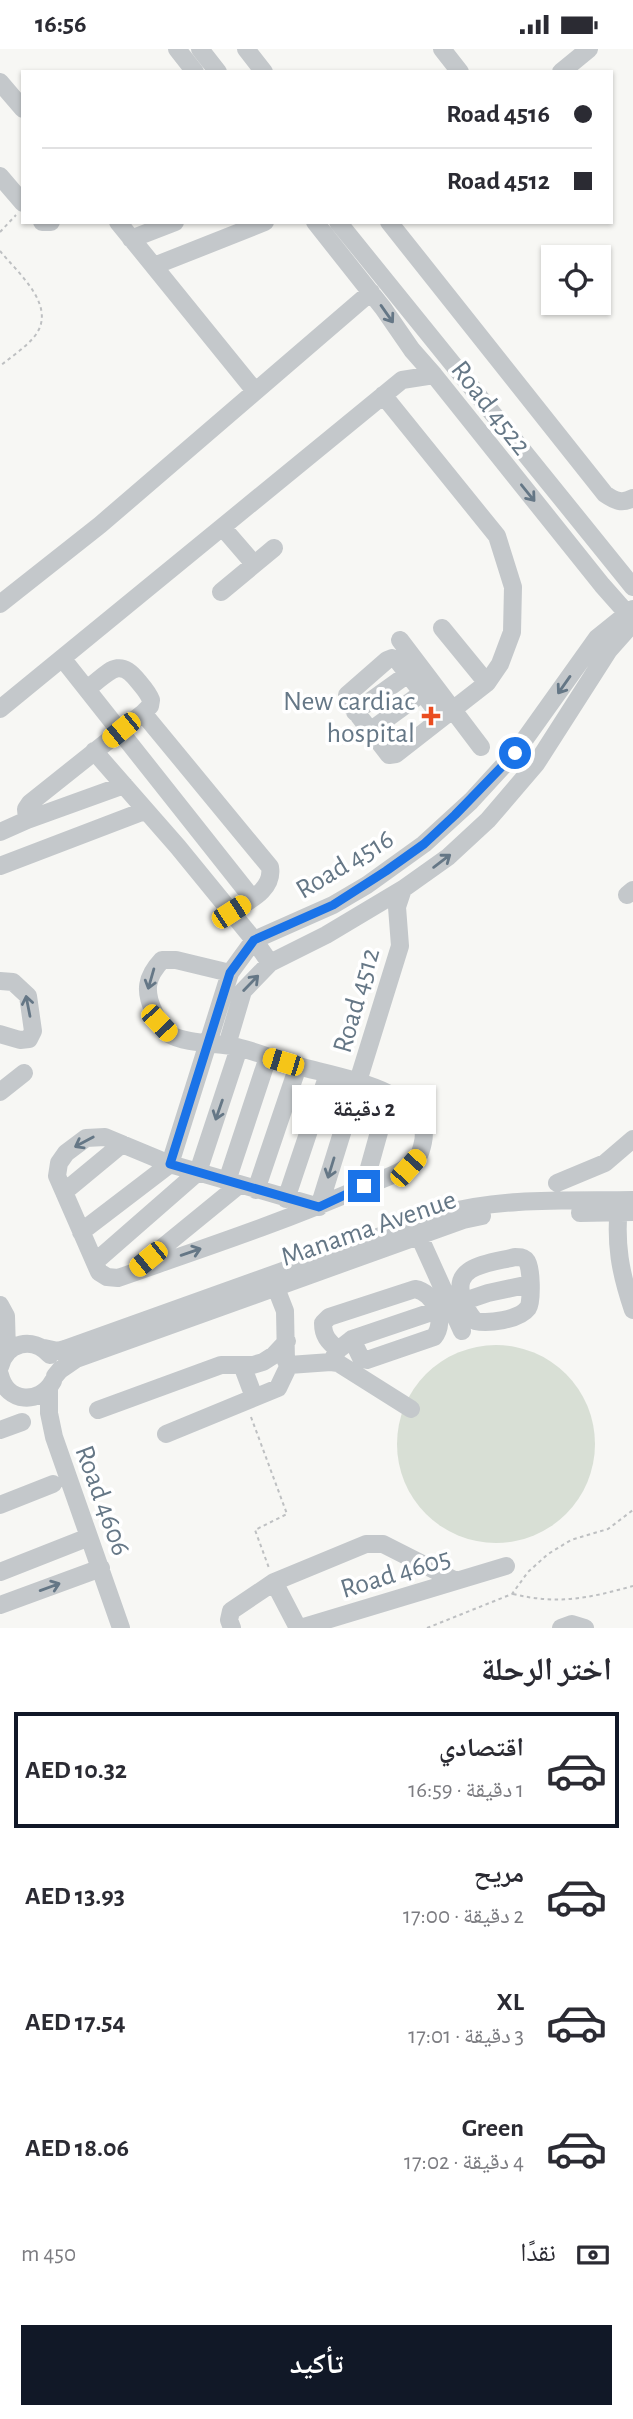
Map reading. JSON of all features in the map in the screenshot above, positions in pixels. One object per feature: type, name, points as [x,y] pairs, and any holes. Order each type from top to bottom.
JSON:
[{"type":"street","points":[[177,49],[193,70]]},
{"type":"street","points":[[200,49],[216,70]]},
{"type":"street","points":[[246,49],[262,70]]},
{"type":"street","points":[[442,49],[458,70]]},
{"type":"street","points":[[563,70],[589,49]]},
{"type":"street","points":[[0,82],[21,107]]},
{"type":"street","points":[[0,176],[21,202]]},
{"type":"street","points":[[120,224],[255,391]]},
{"type":"street","points":[[131,239],[170,224]]},
{"type":"street","points":[[154,267],[260,224]]},
{"type":"street","name":"Road 4522","points":[[317,224],[371,292],[412,350],[435,375],[602,585],[631,616]]},
{"type":"street","name":"Road 4522","points":[[340,224],[633,587]]},
{"type":"street","points":[[391,224],[605,494],[616,501],[633,498]]},
{"type":"street","points":[[0,604],[100,525],[371,292]]},
{"type":"street","points":[[402,380],[412,350]]},
{"type":"street","points":[[0,709],[402,380],[435,375]]},
{"type":"street","points":[[383,395],[497,536],[513,587],[512,632],[500,664],[487,683],[447,713],[393,755],[389,755],[347,699],[347,695],[392,658],[397,660],[422,693],[447,713],[481,747]]},
{"type":"street","points":[[223,528],[254,564]]},
{"type":"street","points":[[221,591],[274,548]]},
{"type":"street","points":[[602,585],[618,637]]},
{"type":"street","name":"Road 4516","points":[[198,1173],[233,1047],[243,991],[270,963],[326,935],[404,889],[448,857],[488,820],[536,764],[631,616]]},
{"type":"street","points":[[442,628],[487,683]]},
{"type":"street","name":"Road 4516","points":[[254,940],[333,905],[367,885],[424,844],[471,801],[618,637]]},
{"type":"street","points":[[400,641],[447,713]]},
{"type":"street","points":[[62,658],[252,898]]},
{"type":"street","points":[[27,820],[26,809],[30,803],[150,706],[151,700],[129,669],[117,667],[87,689]]},
{"type":"street","points":[[370,731],[422,693]]},
{"type":"street","points":[[143,713],[270,867],[272,876],[269,884],[231,912]]},
{"type":"street","points":[[94,751],[231,912],[270,963]]},
{"type":"street","points":[[0,832],[124,785]]},
{"type":"street","points":[[193,825],[219,804]]},
{"type":"street","points":[[0,866],[144,811]]},
{"type":"street","name":"Road 4512","points":[[130,1274],[319,1207],[408,1168],[420,1154],[425,1132],[420,1118],[412,1108],[391,1095],[358,1082],[400,946],[397,907],[404,889]]},
{"type":"street","points":[[362,913],[380,916],[397,928]]},
{"type":"street","points":[[81,1232],[170,1164],[230,973],[254,940]]},
{"type":"street","points":[[230,973],[169,959],[162,960],[149,980],[147,998],[159,1023],[170,1034],[233,1047],[358,1082],[319,1207],[286,1199],[241,1185],[198,1173],[170,1164],[106,1137],[86,1138],[66,1153],[59,1163],[57,1176],[99,1272],[107,1277],[118,1278],[130,1274],[241,1185],[298,1066]]},
{"type":"street","points":[[0,981],[13,982],[28,996],[33,1031],[29,1039],[20,1040],[0,1034]]},
{"type":"street","points":[[368,1051],[379,1080],[391,1095]]},
{"type":"street","points":[[241,1185],[268,1057]]},
{"type":"street","points":[[0,1091],[24,1073]]},
{"type":"street","points":[[286,1199],[328,1074]]},
{"type":"street","points":[[364,1186],[381,1125]]},
{"type":"street","points":[[557,1183],[605,1163],[633,1139]]},
{"type":"street","points":[[64,1192],[122,1144]]},
{"type":"street","points":[[95,1262],[198,1173]]},
{"type":"street","points":[[626,1206],[617,1245],[633,1310]]},
{"type":"street","name":"Manama Avenue","points":[[2,1362],[15,1345],[24,1343],[65,1349],[416,1230],[496,1214],[626,1206]]},
{"type":"street","points":[[416,1230],[462,1331]]},
{"type":"street","name":"Manama Avenue","points":[[10,1395],[35,1397],[52,1382],[60,1370],[76,1359],[275,1287],[416,1230]]},
{"type":"street","points":[[450,1306],[423,1290],[415,1289],[329,1317],[323,1323],[323,1331],[327,1340],[340,1350],[360,1358],[367,1360],[389,1355],[434,1337],[438,1332],[440,1323],[450,1306],[465,1273],[515,1257],[528,1262],[531,1302],[521,1315],[484,1323],[475,1321],[450,1306]]},
{"type":"street","points":[[166,1434],[278,1388],[289,1365],[340,1350],[488,1293],[530,1284]]},
{"type":"street","points":[[275,1287],[285,1311],[286,1361],[289,1365]]},
{"type":"street","points":[[2,1309],[39,1346]]},
{"type":"street","points":[[2,1309],[2,1362]]},
{"type":"street","points":[[99,1410],[221,1365],[253,1365],[263,1362],[274,1355],[286,1341]]},
{"type":"street","name":"Road 4606","points":[[39,1346],[51,1356],[55,1365],[49,1413],[54,1437],[101,1568],[118,1627]]},
{"type":"street","points":[[340,1350],[338,1363],[411,1409]]},
{"type":"street","points":[[242,1365],[249,1399]]},
{"type":"street","points":[[0,1375],[10,1395],[41,1420],[54,1437]]},
{"type":"street","points":[[0,1430],[22,1422]]},
{"type":"street","points":[[0,1505],[53,1485]]},
{"type":"street","points":[[0,1572],[89,1537]]},
{"type":"street","points":[[232,1628],[229,1616],[231,1611],[274,1583],[366,1544],[383,1544],[456,1581]]},
{"type":"street","name":"Road 4605","points":[[299,1628],[506,1566]]},
{"type":"street","points":[[0,1605],[101,1568]]},
{"type":"street","points":[[274,1583],[299,1628]]},
{"type":"street","points":[[561,1628],[572,1624],[585,1628]]},
{"type":"path","points":[[0,232],[21,207]]},
{"type":"path","points":[[0,251],[38,298],[42,315],[40,328],[32,339],[0,366]]},
{"type":"path","points":[[249,1399],[286,1514],[255,1530],[274,1583]]},
{"type":"path","points":[[512,1594],[528,1572],[548,1554],[571,1540],[608,1529],[633,1510]]},
{"type":"path","points":[[427,1628],[512,1594],[540,1599],[578,1599],[633,1586]]},
{"type":"shaded area","points":[[496,1345],[534,1352],[566,1374],[588,1406],[595,1444],[588,1482],[566,1514],[534,1536],[496,1543],[458,1536],[426,1514],[404,1482],[397,1444],[404,1406],[426,1374],[458,1352]]},
{"type":"place","name":"New cardiac hospital","points":[[431,716]]},
{"type":"route","points":[[364,1186],[319,1207],[170,1164],[230,973],[254,940],[333,905],[367,885],[424,844],[471,801],[515,753]]}]
